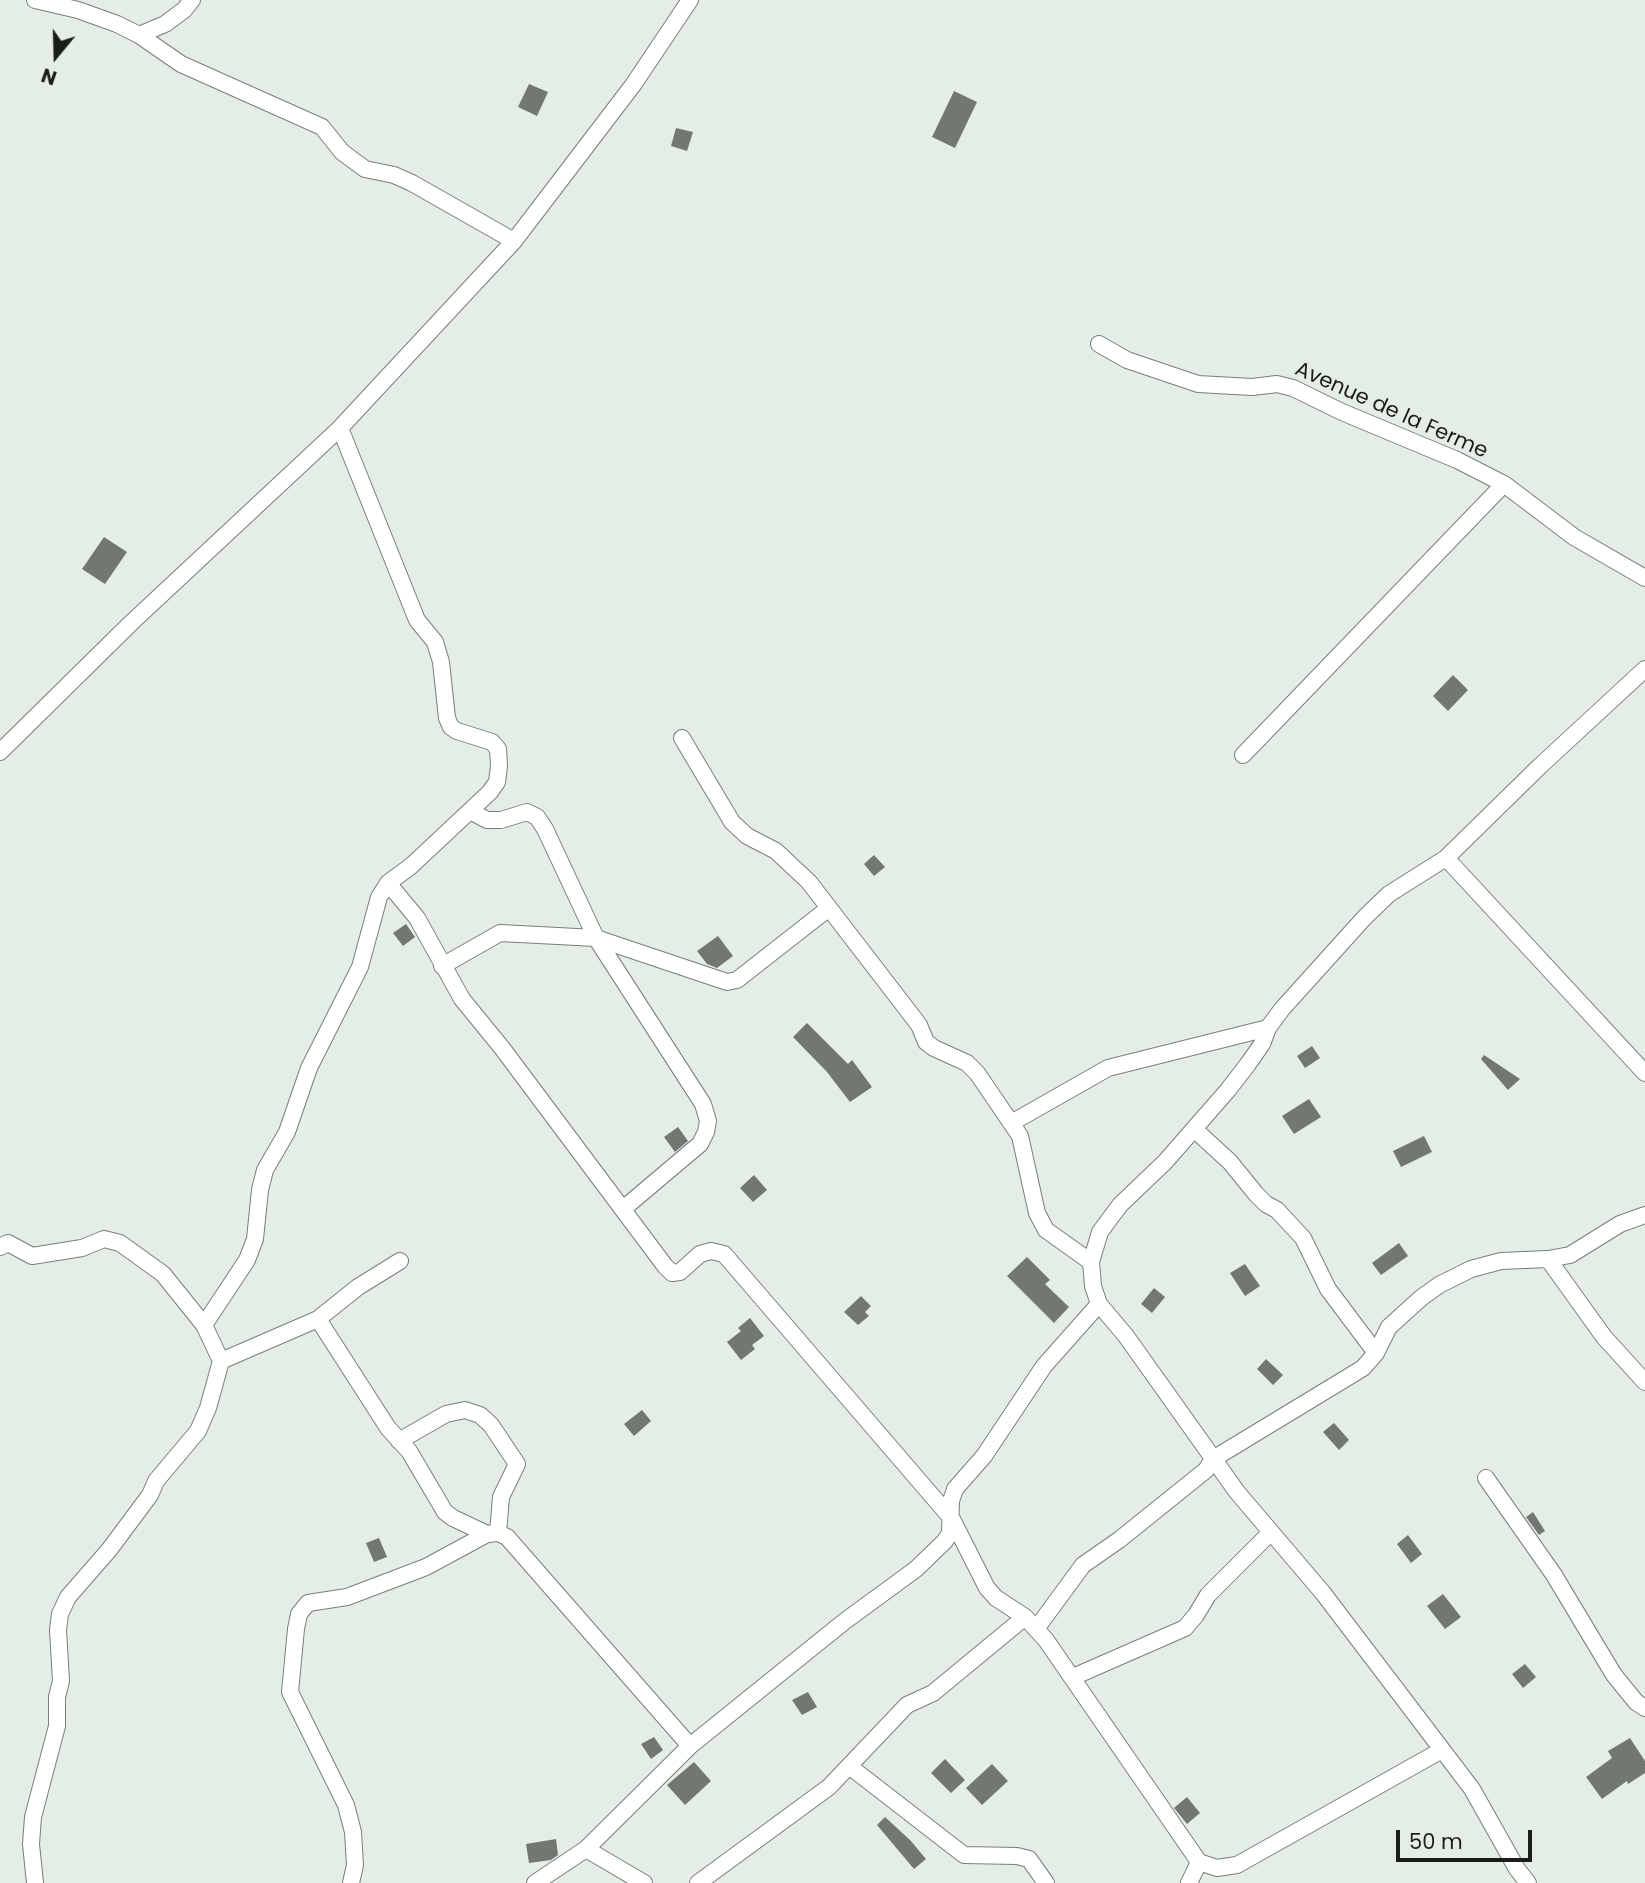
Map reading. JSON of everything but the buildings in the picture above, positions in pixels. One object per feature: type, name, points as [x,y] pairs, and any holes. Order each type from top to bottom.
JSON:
[{"type":"street","points":[[35,0],[95,16],[139,35],[181,64],[322,127],[342,152],[365,169],[394,175],[412,183],[514,241]]},
{"type":"street","points":[[139,35],[165,24],[184,10],[192,0]]},
{"type":"street","points":[[0,752],[131,623],[340,428],[514,241],[633,85],[690,0]]},
{"type":"street","name":"Avenue de la Ferme","points":[[1099,344],[1127,360],[1198,384],[1252,387],[1285,384],[1342,412],[1457,460],[1504,484],[1574,537],[1645,578]]},
{"type":"street","points":[[204,1325],[247,1260],[255,1239],[265,1170],[287,1132],[309,1068],[360,967],[376,904],[388,883],[411,866],[490,792],[497,782],[498,749],[492,742],[457,731],[447,719],[441,662],[435,642],[416,620],[340,428]]},
{"type":"street","points":[[1243,755],[1504,484]]},
{"type":"street","points":[[1528,1883],[1517,1869],[1472,1789],[1323,1593],[1237,1492],[1126,1336],[1099,1304],[1093,1286],[1091,1262],[1100,1232],[1119,1205],[1165,1162],[1194,1129],[1248,1064],[1282,1009],[1365,917],[1389,894],[1446,858],[1645,669]]},
{"type":"street","points":[[682,738],[732,822],[747,836],[776,851],[809,882],[919,1025],[926,1042],[967,1062],[977,1073],[1013,1122],[1020,1136],[1037,1213],[1046,1230],[1091,1262]]},
{"type":"street","points":[[470,811],[488,820],[500,820],[527,813],[537,817],[596,938],[703,1104],[708,1121],[706,1132],[699,1144],[623,1209]]},
{"type":"street","points":[[1446,858],[1645,1073]]},
{"type":"street","points":[[388,883],[417,918],[462,999],[672,1273],[680,1272],[700,1254],[711,1251],[724,1254],[952,1519],[987,1588],[996,1598],[1031,1623],[1073,1677],[1199,1862],[1217,1868],[1237,1865],[1442,1750]]},
{"type":"street","points":[[442,966],[500,933],[596,938],[727,982],[737,980],[829,908]]},
{"type":"street","points":[[1013,1122],[1108,1068],[1268,1028]]},
{"type":"street","points":[[1194,1129],[1230,1162],[1256,1194],[1277,1210],[1303,1238],[1328,1289],[1376,1353]]},
{"type":"street","points":[[698,1883],[830,1787],[907,1705],[933,1693],[1031,1623],[1083,1565],[1119,1540],[1206,1470],[1213,1459],[1363,1368],[1376,1353],[1389,1327],[1421,1297],[1471,1269],[1501,1261],[1570,1255],[1620,1224],[1645,1215]]},
{"type":"street","points":[[0,1247],[8,1243],[32,1256],[82,1248],[104,1239],[120,1243],[163,1274],[204,1325],[221,1361],[208,1408],[198,1431],[156,1481],[150,1495],[109,1550],[68,1597],[60,1614],[58,1630],[61,1681],[57,1697],[57,1726],[33,1817],[34,1883]]},
{"type":"street","points":[[1548,1259],[1604,1338],[1645,1381]]},
{"type":"street","points":[[221,1361],[318,1319],[358,1287],[400,1261]]},
{"type":"street","points":[[535,1883],[586,1849],[690,1746],[845,1621],[916,1569],[945,1541],[950,1533],[951,1501],[955,1489],[984,1456],[1044,1366],[1099,1304]]},
{"type":"street","points":[[318,1319],[387,1428],[408,1451],[445,1511],[453,1518],[507,1537],[690,1746]]},
{"type":"street","points":[[399,1441],[446,1414],[465,1410],[480,1415],[491,1425],[517,1464],[501,1497],[493,1533]]},
{"type":"street","points":[[1486,1478],[1554,1575],[1614,1675],[1645,1709]]},
{"type":"street","points":[[1073,1677],[1185,1628],[1208,1595],[1271,1532]]},
{"type":"street","points":[[351,1883],[355,1865],[353,1832],[346,1805],[290,1692],[299,1614],[308,1604],[347,1597],[425,1567],[493,1533]]},
{"type":"street","points":[[849,1766],[964,1855],[1017,1856],[1029,1859],[1046,1883]]},
{"type":"street","points":[[586,1849],[644,1883]]},
{"type":"street","points":[[1189,1883],[1199,1862]]},
{"type":"street","points":[[1217,1868],[1226,1883]]}]
